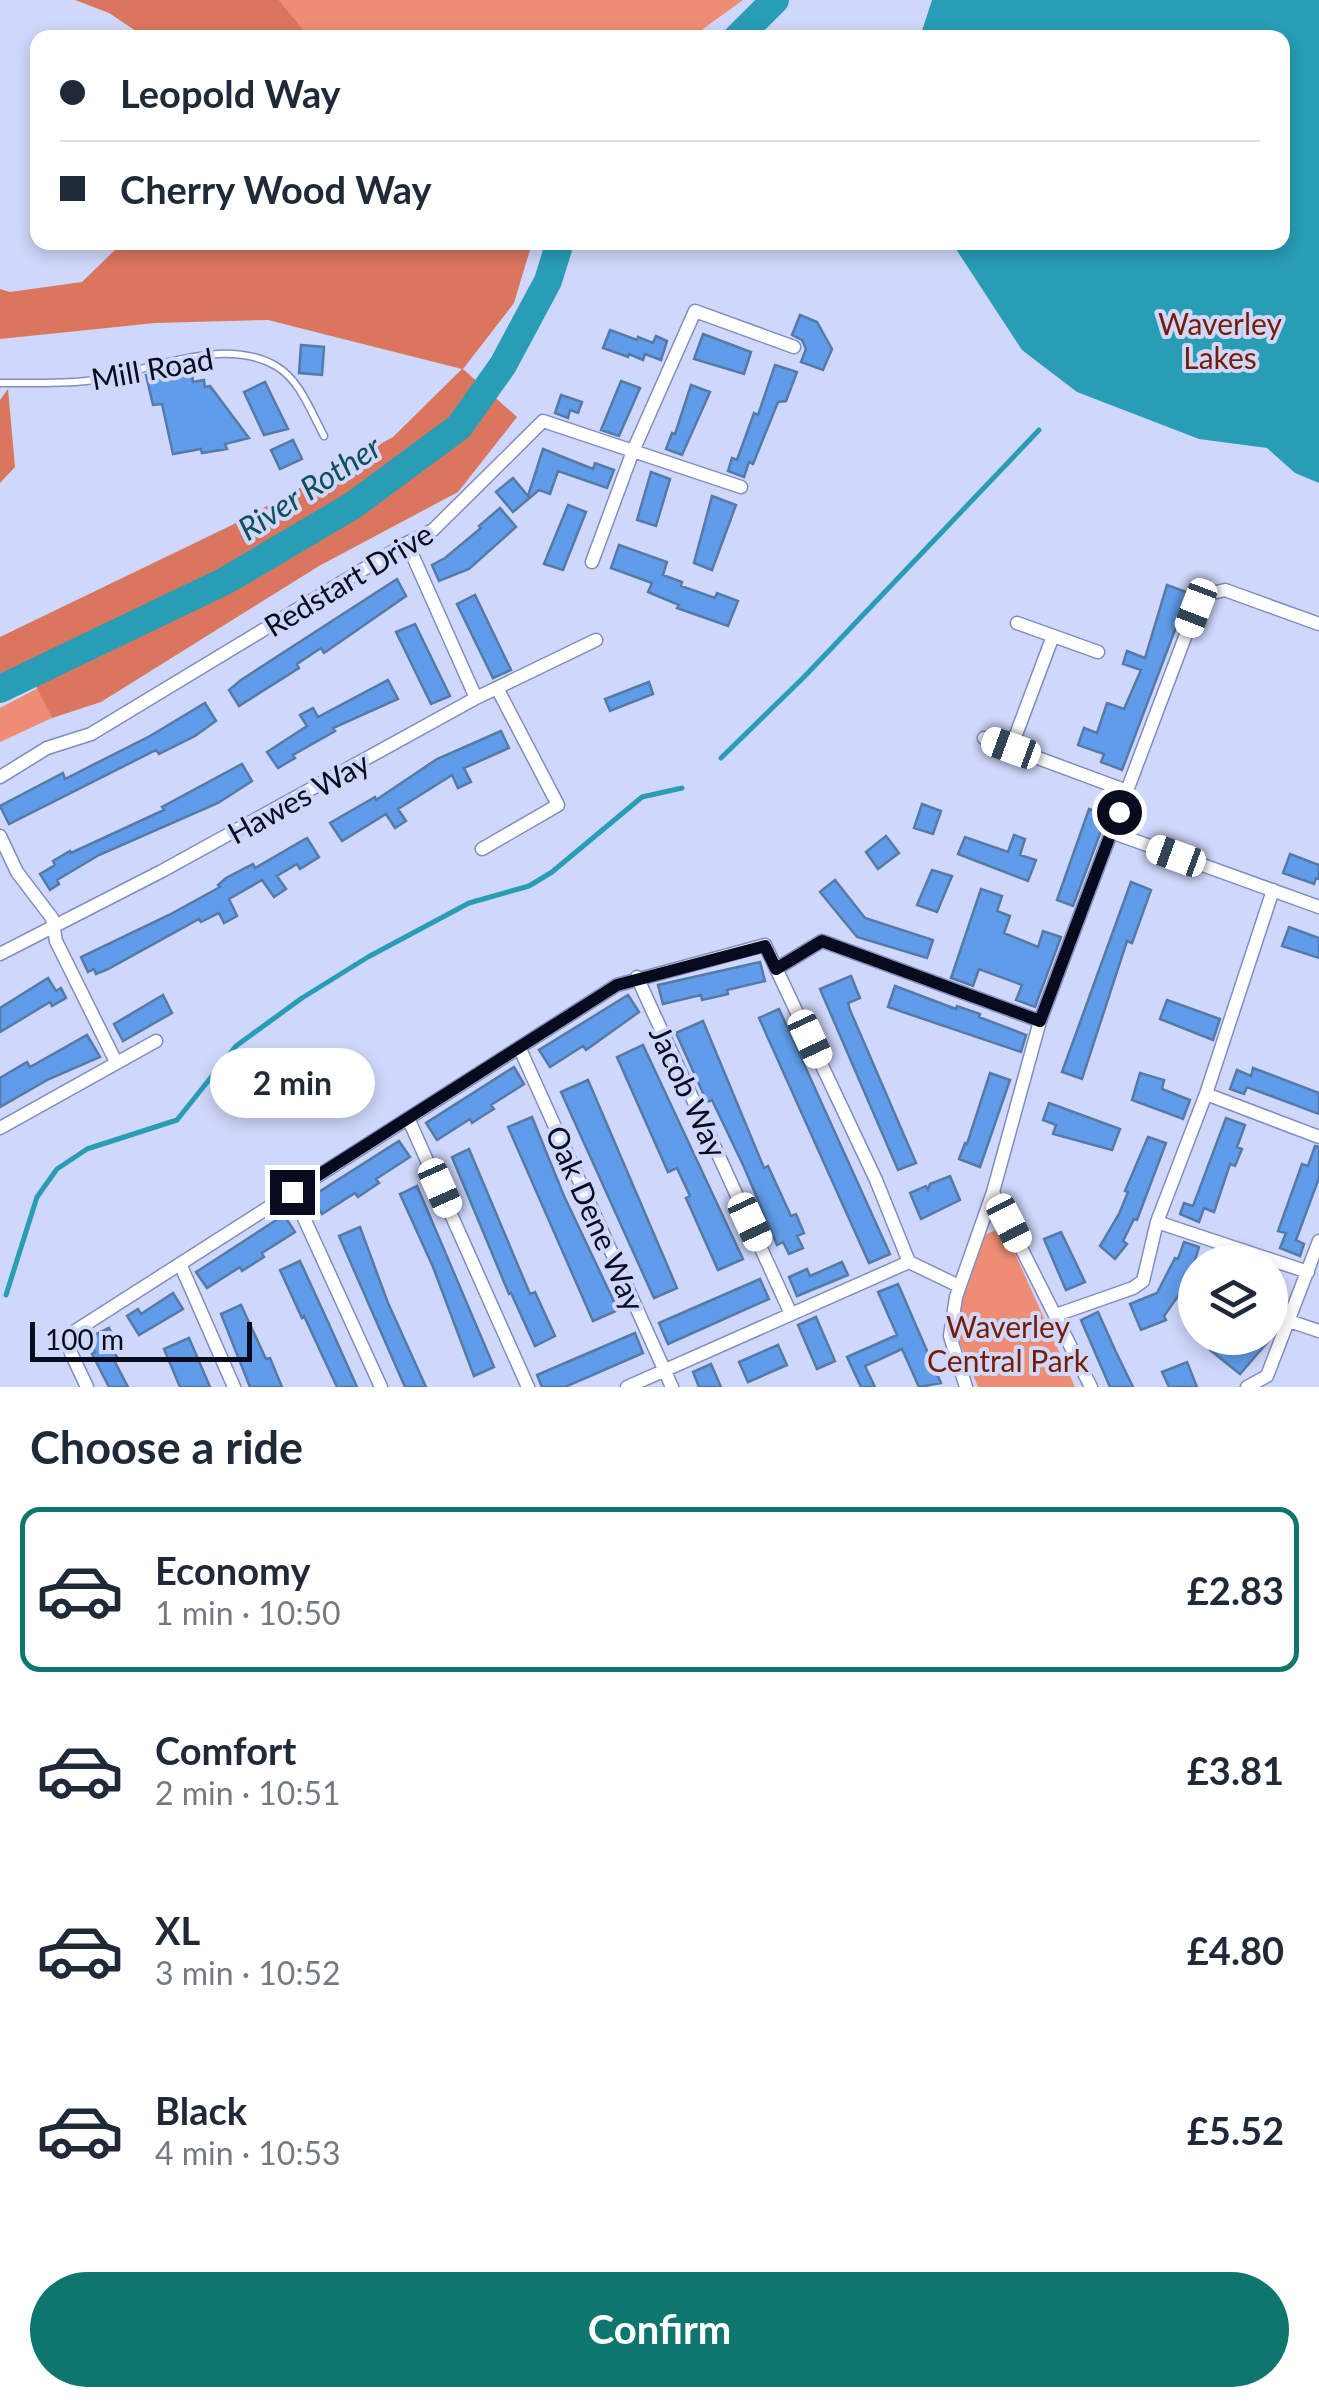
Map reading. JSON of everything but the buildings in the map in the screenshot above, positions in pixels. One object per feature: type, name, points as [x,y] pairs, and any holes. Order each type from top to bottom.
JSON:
[{"type":"street","points":[[592,562],[633,451],[695,310],[794,347]]},
{"type":"street","name":"Redstart Drive","points":[[0,776],[47,748],[92,734],[433,530],[544,421],[741,487]]},
{"type":"street","points":[[406,543],[476,698]]},
{"type":"street","points":[[966,1387],[950,1336],[959,1286],[993,1192],[1040,1021],[1196,608],[1208,594],[1225,590],[1319,624]]},
{"type":"street","points":[[1017,623],[1098,652]]},
{"type":"street","points":[[1011,748],[1053,636]]},
{"type":"street","name":"Hawes Way","points":[[0,954],[52,930],[476,698],[596,640]]},
{"type":"street","points":[[482,848],[558,805],[497,688]]},
{"type":"street","points":[[984,738],[1127,791]]},
{"type":"street","points":[[1111,832],[1319,907]]},
{"type":"street","points":[[0,836],[16,872],[52,918],[52,930],[116,1062]]},
{"type":"street","points":[[1056,1315],[1134,1288],[1143,1281],[1157,1222],[1206,1094],[1274,890]]},
{"type":"street","points":[[776,969],[822,941],[1040,1021]]},
{"type":"street","points":[[87,1387],[64,1338],[617,985],[765,946],[876,1180],[909,1262],[959,1286]]},
{"type":"street","name":"Jacob Way","points":[[637,978],[791,1314]]},
{"type":"street","points":[[0,1128],[156,1041]]},
{"type":"street","name":"Oak Dene Way","points":[[520,1049],[672,1387]]},
{"type":"street","points":[[1206,1094],[1319,1136]]},
{"type":"street","points":[[408,1118],[528,1387]]},
{"type":"street","points":[[292,1192],[381,1387]]},
{"type":"street","points":[[993,1192],[1090,1387]]},
{"type":"street","points":[[1157,1222],[1308,1272]]},
{"type":"street","points":[[1247,1387],[1270,1382],[1319,1242]]},
{"type":"street","points":[[627,1387],[909,1262]]},
{"type":"street","points":[[180,1266],[234,1387]]},
{"type":"street","points":[[1289,1321],[1319,1331]]},
{"type":"lane","name":"Mill Road","points":[[0,383],[89,380],[197,358],[247,356],[279,368],[291,378],[324,436]]},
{"type":"green space","points":[[279,0],[743,0],[702,30],[303,30]]},
{"type":"green space","points":[[38,688],[52,718],[0,742],[0,708]]},
{"type":"green space","name":"Waverley Central Park","points":[[1003,1227],[1075,1387],[978,1387],[958,1338],[958,1314],[982,1236]]},
{"type":"shaded area","points":[[75,0],[279,0],[303,30],[134,30],[109,13]]},
{"type":"shaded area","points":[[115,250],[530,250],[514,303],[463,369],[517,417],[458,492],[319,566],[101,702],[52,718],[25,664],[0,675],[0,637],[232,525],[393,437],[462,369],[268,320],[155,323],[0,339],[0,289],[10,292],[82,282]]},
{"type":"shaded area","points":[[8,389],[15,467],[0,483],[0,400]]},
{"type":"water","name":"Waverley Lakes","points":[[932,0],[1319,0],[1319,483],[1295,473],[1267,448],[1199,439],[1077,392],[1022,350],[957,250],[1290,250],[1290,30],[922,30]]},
{"type":"waterway","name":"River Rother","points":[[745,30],[775,0]]},
{"type":"waterway","name":"River Rother","points":[[0,689],[225,581],[352,506],[459,427],[503,365],[548,281],[558,250]]},
{"type":"waterway","points":[[721,758],[804,677],[1039,430]]},
{"type":"waterway","points":[[6,1295],[37,1197],[57,1169],[87,1149],[177,1120],[236,1046],[302,998],[368,957],[469,903],[529,886],[552,872],[642,797],[682,788]]},
{"type":"route","points":[[292,1192],[617,985],[765,946],[776,969],[822,941],[1040,1021],[1119,812]]}]
